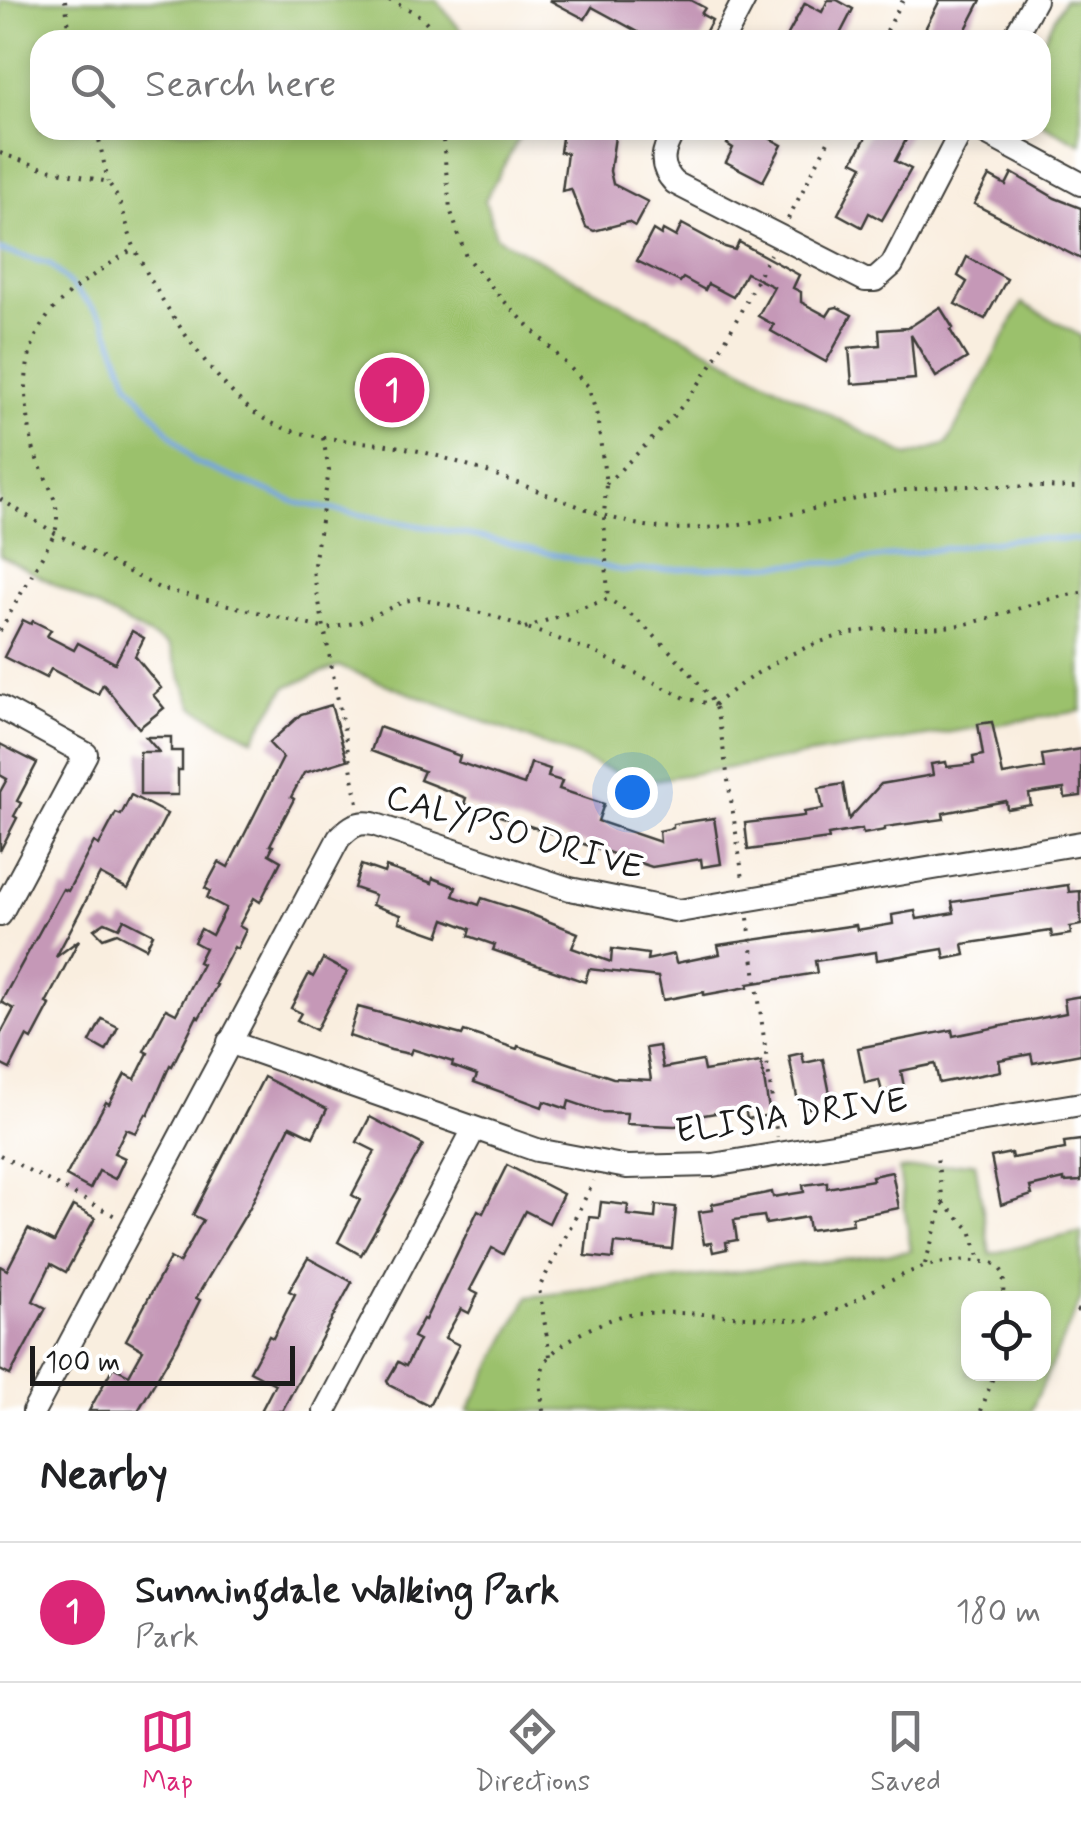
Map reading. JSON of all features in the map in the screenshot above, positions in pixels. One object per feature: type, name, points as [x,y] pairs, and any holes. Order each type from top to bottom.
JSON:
[{"type":"street","points":[[1019,30],[1036,0]]},
{"type":"street","points":[[728,30],[741,1]]},
{"type":"street","points":[[669,140],[662,156],[663,166],[675,183],[865,280],[876,280],[892,265],[957,140]]},
{"type":"street","points":[[999,140],[1081,184]]},
{"type":"street","points":[[0,706],[86,754],[0,914]]},
{"type":"street","name":"CALYPSO DRIVE","points":[[34,1411],[338,838],[349,827],[362,822],[570,890],[679,911],[1081,844]]},
{"type":"street","name":"ELISIA DRIVE","points":[[229,1042],[537,1150],[602,1164],[655,1168],[780,1154],[1081,1104]]},
{"type":"street","points":[[325,1411],[474,1129]]},
{"type":"path","points":[[66,0],[70,30]]},
{"type":"path","points":[[389,0],[425,19],[432,30]]},
{"type":"path","points":[[887,30],[903,0]]},
{"type":"path","points":[[99,140],[108,182],[126,213],[135,248],[174,318],[244,405],[276,424],[322,436],[411,449],[492,473],[604,516],[660,528],[724,526],[871,495],[932,488],[1081,488]]},
{"type":"path","points":[[443,140],[450,209],[459,242],[483,278],[588,386],[597,416],[606,484],[608,599]]},
{"type":"path","points":[[0,153],[40,167],[108,182]]},
{"type":"path","points":[[0,631],[55,533],[58,520],[57,501],[36,454],[25,384],[30,345],[38,326],[87,278],[135,248]]},
{"type":"path","points":[[606,484],[669,420],[715,359]]},
{"type":"path","points":[[322,436],[328,458],[328,486],[314,580],[362,822]]},
{"type":"path","points":[[0,499],[158,588],[326,629],[359,622],[420,598],[494,616],[592,651],[685,698],[714,705]]},
{"type":"path","points":[[714,705],[753,673],[825,640],[878,629],[969,623],[1081,593]]},
{"type":"path","points":[[525,628],[608,599]]},
{"type":"path","points":[[608,599],[640,622],[714,705],[723,742],[780,1154]]},
{"type":"path","points":[[0,1155],[133,1225]]},
{"type":"path","points":[[926,1264],[944,1203],[937,1156]]},
{"type":"path","points":[[550,1356],[539,1288],[602,1164]]},
{"type":"path","points":[[944,1203],[971,1230],[980,1261]]},
{"type":"path","points":[[543,1411],[542,1373],[550,1356],[583,1332],[632,1313],[818,1319],[926,1264],[996,1264],[1004,1274],[1003,1291]]},
{"type":"path","points":[[981,1411],[992,1381]]},
{"type":"green space","points":[[0,0],[436,0],[461,30],[30,30],[30,140],[518,140],[485,200],[496,237],[908,456],[947,444],[1022,303],[1081,336],[1081,711],[642,782],[338,666],[286,687],[253,739],[193,707],[169,646],[0,555]]},
{"type":"green space","points":[[1064,0],[1081,0],[1081,144],[1051,128],[1051,30],[1048,30]]},
{"type":"green space","points":[[975,1162],[990,1254],[1081,1232],[1081,1299],[1051,1366],[1051,1291],[961,1291],[961,1381],[1044,1381],[1031,1411],[468,1411],[528,1297],[911,1251],[899,1170]]},
{"type":"building","points":[[549,0],[690,0],[705,8],[701,14],[712,20],[706,30],[635,30],[592,7],[585,19]]},
{"type":"building","points":[[828,0],[837,0],[853,9],[842,30],[790,30],[805,3],[822,12]]},
{"type":"building","points":[[940,0],[981,0],[968,30],[925,30]]},
{"type":"building","points":[[562,140],[615,140],[610,171],[613,184],[648,202],[635,226],[628,222],[594,231],[586,227],[571,189],[562,191],[567,153],[560,152]]},
{"type":"building","points":[[729,140],[773,140],[782,145],[763,181],[726,162],[733,148],[727,144]]},
{"type":"building","points":[[865,140],[906,140],[895,161],[911,169],[882,220],[869,213],[862,227],[838,214],[863,166],[853,161]]},
{"type":"building","points":[[1012,173],[1081,208],[1081,259],[974,204],[989,176],[1006,185]]},
{"type":"building","points":[[682,224],[725,247],[735,250],[739,242],[799,275],[793,288],[801,292],[801,302],[827,316],[837,307],[852,315],[826,362],[771,331],[774,325],[758,316],[774,287],[746,273],[733,297],[708,284],[705,290],[683,278],[680,282],[637,261],[653,230],[676,237]]},
{"type":"building","points":[[967,257],[1007,279],[985,319],[955,304],[967,282],[958,276]]},
{"type":"building","points":[[940,307],[967,358],[936,377],[911,335],[915,379],[852,384],[849,348],[880,345],[879,330],[908,328]]},
{"type":"building","points":[[23,620],[51,630],[47,636],[74,650],[78,643],[115,663],[132,631],[144,638],[135,656],[161,688],[153,695],[164,708],[139,728],[103,684],[98,694],[51,669],[46,678],[4,657]]},
{"type":"building","points":[[331,705],[347,760],[304,773],[270,845],[273,846],[269,854],[281,861],[260,902],[254,898],[239,926],[246,930],[237,949],[234,947],[217,985],[170,1065],[148,1115],[136,1133],[126,1129],[114,1153],[125,1158],[115,1179],[99,1171],[90,1189],[66,1176],[106,1102],[109,1104],[125,1074],[135,1079],[148,1053],[144,1051],[166,1009],[176,1014],[202,964],[198,962],[205,948],[194,942],[201,929],[212,935],[226,908],[207,898],[210,891],[205,888],[219,862],[228,867],[283,758],[269,743],[301,714]]},
{"type":"building","points":[[992,722],[1003,775],[1044,768],[1042,755],[1081,749],[1081,796],[1065,798],[1064,789],[1029,794],[1031,805],[1007,809],[1006,801],[943,813],[944,819],[748,850],[745,823],[804,816],[804,812],[823,809],[819,788],[843,784],[849,819],[881,784],[933,775],[931,764],[974,764],[973,757],[983,755],[978,724]]},
{"type":"building","points":[[379,727],[460,756],[458,762],[524,785],[531,763],[550,769],[548,777],[562,781],[559,789],[604,804],[598,821],[660,842],[659,831],[673,828],[673,824],[714,818],[721,864],[702,867],[701,859],[652,867],[464,804],[466,798],[420,780],[424,771],[371,751]]},
{"type":"building","points":[[146,737],[171,737],[171,751],[182,751],[178,795],[140,795],[140,752],[159,752]]},
{"type":"building","points":[[0,744],[37,763],[17,801],[21,803],[14,816],[17,818],[0,851],[0,792],[7,779],[0,775]]},
{"type":"building","points":[[131,795],[167,814],[128,889],[100,874],[56,957],[79,940],[46,1003],[50,1005],[32,1039],[27,1036],[10,1069],[0,1064],[0,1035],[14,1009],[1,1002],[63,889],[68,891],[94,842],[99,845]]},
{"type":"building","points":[[361,865],[384,873],[386,867],[432,883],[433,878],[456,887],[453,896],[479,905],[482,898],[525,912],[578,933],[572,948],[611,962],[612,949],[648,954],[647,960],[674,954],[676,963],[720,954],[718,945],[856,925],[857,930],[893,924],[892,915],[915,911],[917,919],[954,913],[952,902],[1068,885],[1069,892],[1080,891],[1081,925],[1070,927],[1071,934],[1052,937],[1051,931],[963,944],[965,955],[945,959],[943,949],[877,960],[876,952],[815,961],[817,973],[663,1000],[658,977],[589,969],[585,982],[493,950],[495,945],[469,936],[471,929],[445,919],[439,936],[399,922],[401,915],[372,905],[375,895],[354,888]]},
{"type":"building","points":[[124,919],[153,934],[146,948],[117,933],[103,938],[94,929],[105,922],[119,928]]},
{"type":"building","points":[[323,959],[347,972],[316,1030],[297,1020],[301,1013],[291,1008],[309,974],[313,977]]},
{"type":"building","points":[[1081,996],[1081,1054],[1033,1063],[1031,1054],[999,1060],[1001,1071],[939,1083],[935,1064],[901,1071],[904,1087],[882,1092],[879,1080],[865,1083],[858,1048],[952,1030],[953,1036],[1066,1013],[1064,999]]},
{"type":"building","points":[[358,1007],[462,1035],[464,1031],[517,1049],[518,1046],[613,1078],[651,1080],[646,1048],[659,1046],[663,1068],[702,1061],[704,1071],[761,1062],[770,1115],[747,1119],[745,1108],[698,1116],[699,1122],[675,1126],[626,1124],[627,1113],[601,1112],[569,1101],[567,1109],[544,1101],[542,1107],[474,1082],[477,1075],[452,1066],[453,1062],[412,1049],[410,1054],[391,1050],[349,1036]]},
{"type":"building","points":[[102,1019],[118,1027],[106,1051],[90,1042]]},
{"type":"building","points":[[802,1053],[804,1063],[823,1059],[832,1104],[809,1108],[808,1100],[798,1102],[789,1056]]},
{"type":"building","points":[[264,1077],[327,1109],[313,1137],[290,1126],[249,1209],[196,1298],[200,1300],[178,1343],[138,1411],[89,1411],[113,1367],[129,1375],[143,1350],[126,1340],[170,1258],[179,1263],[203,1220],[193,1215]]},
{"type":"building","points":[[370,1117],[423,1145],[361,1255],[338,1242],[360,1200],[352,1195],[375,1151],[357,1142]]},
{"type":"building","points":[[1081,1140],[1081,1181],[1064,1179],[1030,1187],[1032,1195],[1001,1205],[991,1157],[1011,1153],[1012,1158],[1065,1149],[1064,1142]]},
{"type":"building","points":[[507,1165],[563,1194],[549,1223],[525,1211],[503,1254],[492,1248],[470,1290],[478,1294],[469,1313],[461,1309],[445,1338],[459,1345],[429,1405],[387,1381],[398,1362],[406,1366],[419,1340],[413,1337],[478,1210],[483,1213]]},
{"type":"building","points":[[892,1172],[899,1208],[852,1217],[853,1224],[809,1230],[807,1217],[766,1224],[764,1216],[734,1220],[737,1240],[726,1242],[727,1249],[713,1252],[711,1243],[704,1244],[699,1212],[713,1210],[712,1204],[772,1192],[773,1197],[804,1192],[803,1185],[827,1182],[827,1188],[873,1180],[872,1176]]},
{"type":"building","points":[[601,1202],[628,1205],[627,1215],[655,1218],[656,1205],[676,1207],[672,1249],[615,1243],[613,1259],[585,1256],[589,1217],[599,1218]]},
{"type":"building","points":[[73,1206],[95,1218],[66,1272],[51,1264],[33,1301],[46,1308],[10,1375],[0,1370],[0,1266],[7,1270],[28,1229],[54,1242]]},
{"type":"building","points":[[308,1258],[352,1282],[282,1411],[261,1411],[275,1384],[250,1371],[269,1336],[273,1338],[295,1294],[289,1291]]},
{"type":"waterway","points":[[0,250],[50,264],[104,319],[129,384],[194,462],[297,503],[485,538],[623,571],[847,562],[1020,538],[1081,540]]},
{"type":"place","name":"Sunningdale Walking Park","points":[[392,390]]}]
